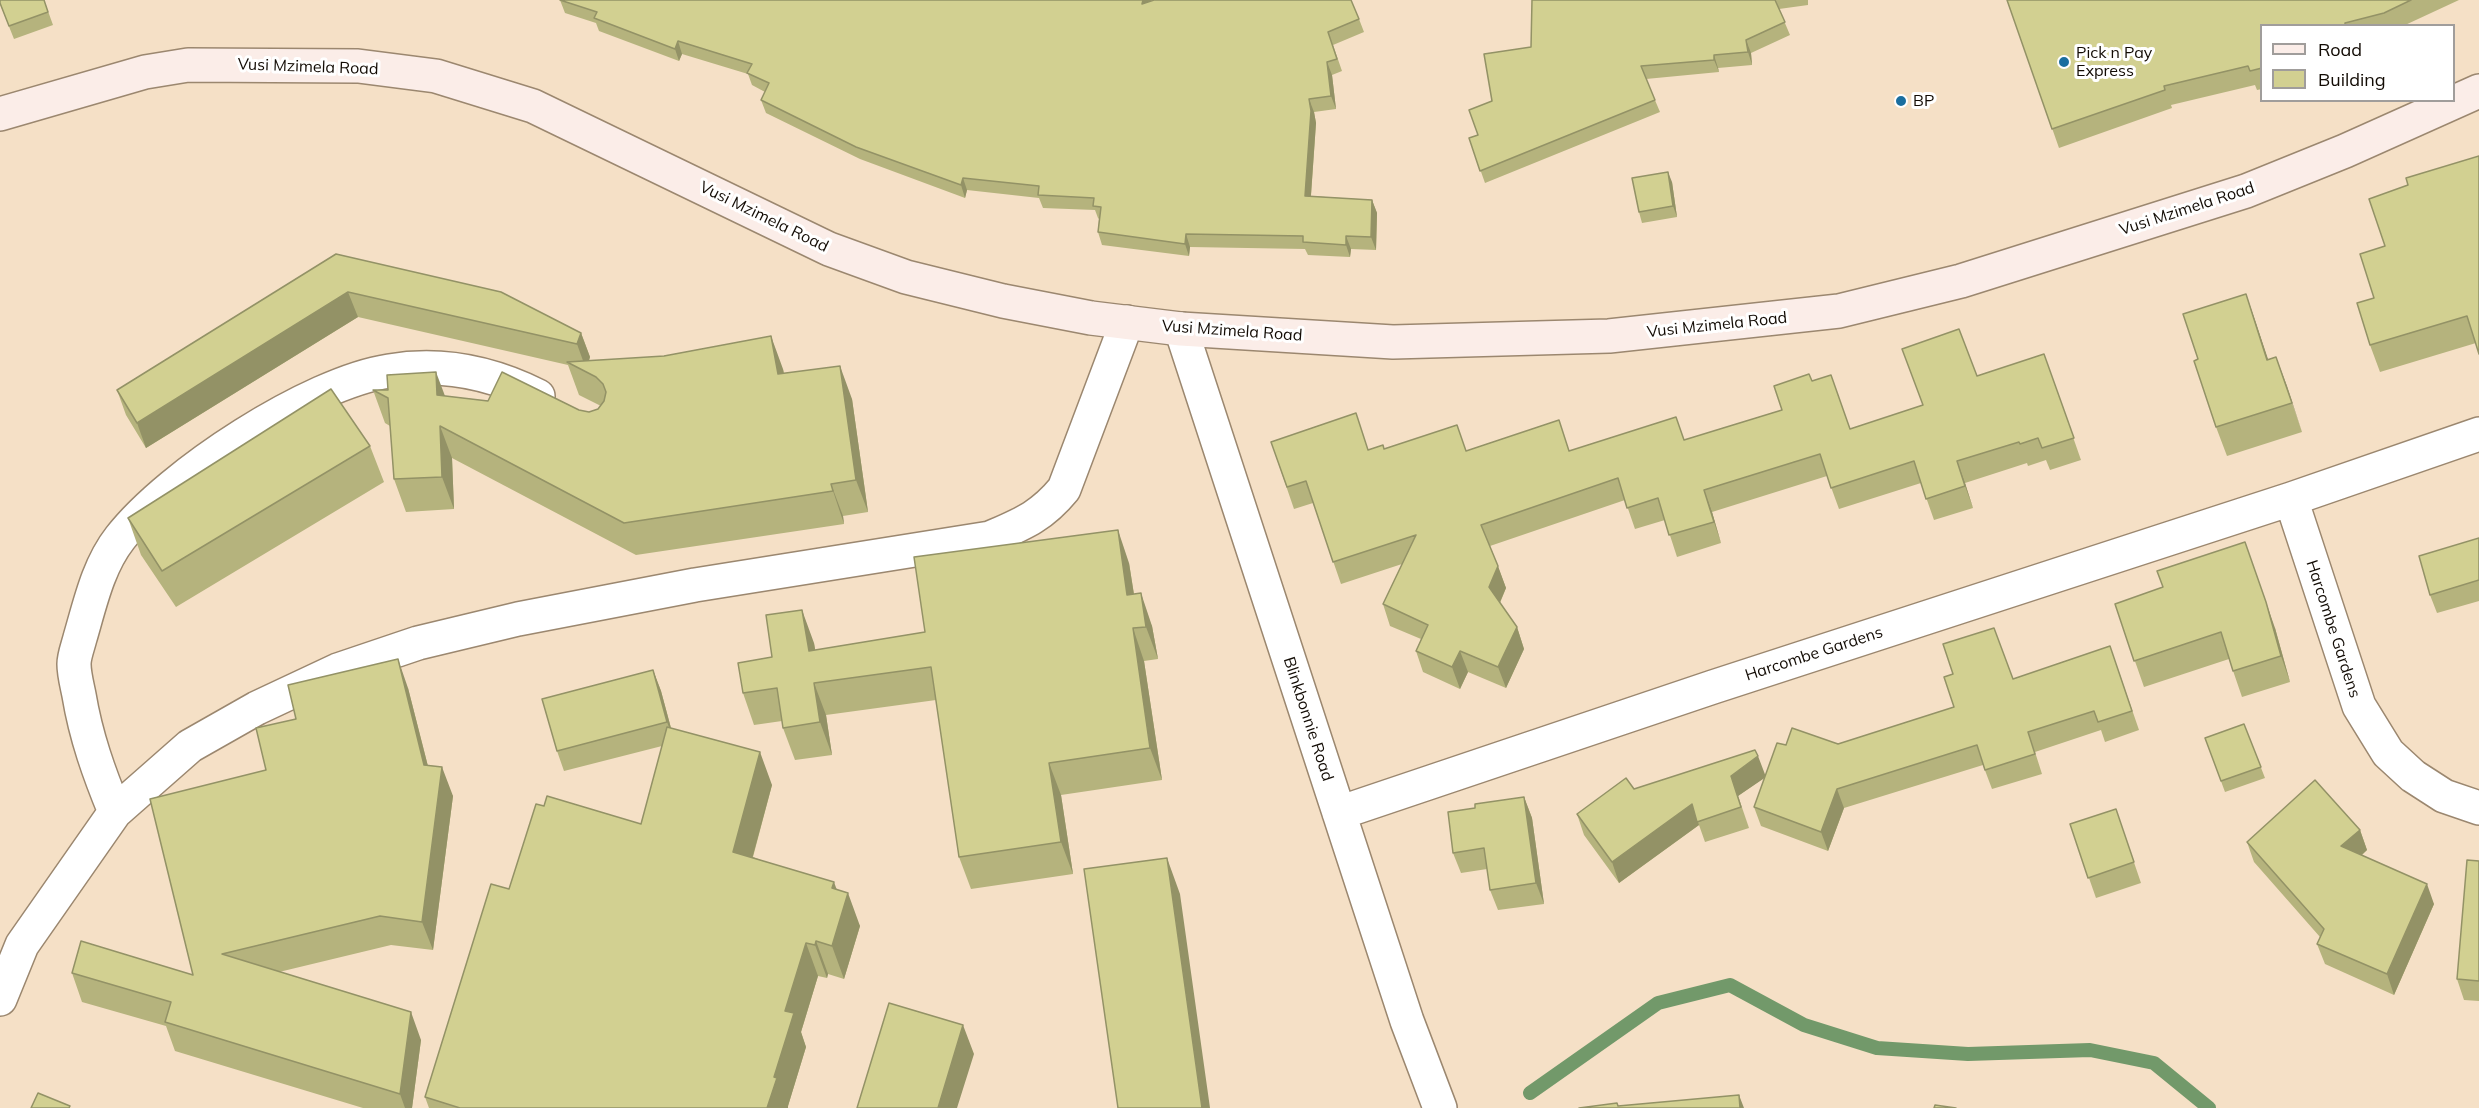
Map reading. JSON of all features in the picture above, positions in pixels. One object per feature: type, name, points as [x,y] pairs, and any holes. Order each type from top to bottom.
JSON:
[{"type":"main road","name":"Vusi Mzimela Road","points":[[0,114],[145,72],[188,65],[358,66],[436,76],[533,106],[829,249],[906,278],[1014,303],[1127,322],[1181,329],[1393,342],[1609,336],[1839,311],[1961,281],[2246,191],[2345,151],[2454,102]]},
{"type":"main road","name":"Vusi Mzimela Road","points":[[2455,102],[2479,91]]},
{"type":"street","points":[[0,999],[22,945],[115,812],[190,746],[257,708],[338,670],[418,643],[518,619],[695,585],[990,538],[1032,520],[1047,509],[1064,489],[1127,322]]},
{"type":"street","name":"Blinkbonnie Road","points":[[1181,329],[1407,1021],[1440,1108]]},
{"type":"street","points":[[115,812],[94,762],[74,663],[94,587],[119,539],[159,496],[248,432],[334,386],[388,371],[429,368],[465,370],[515,384],[568,410]]},
{"type":"street","name":"Harcombe Gardens","points":[[1339,813],[1713,687],[2291,499],[2479,434]]},
{"type":"street","name":"Harcombe Gardens","points":[[2291,499],[2359,706],[2388,753],[2413,776],[2444,796],[2479,807]]},
{"type":"building","points":[[0,0],[44,0],[48,12],[9,26]]},
{"type":"building","points":[[560,0],[1143,0],[1142,4],[1154,0],[1351,0],[1359,19],[1328,32],[1337,59],[1327,62],[1331,96],[1309,99],[1311,111],[1305,196],[1372,200],[1371,237],[1346,236],[1346,245],[1303,242],[1303,236],[1186,234],[1185,244],[1098,232],[1101,207],[1093,206],[1094,198],[1038,195],[1039,186],[963,178],[961,185],[856,147],[761,100],[769,83],[747,73],[752,64],[678,41],[675,49],[594,18],[597,12]]},
{"type":"building","points":[[1532,0],[1775,0],[1785,22],[1746,40],[1748,52],[1714,55],[1714,60],[1641,66],[1655,100],[1480,171],[1469,138],[1478,135],[1469,110],[1492,101],[1484,54],[1531,47]]},
{"type":"building","points":[[2007,0],[2411,0],[2384,13],[2345,24],[2260,24],[2260,68],[2250,71],[2248,66],[2164,86],[2165,90],[2052,129]]},
{"type":"building","points":[[2479,156],[2479,354],[2467,316],[2370,345],[2357,303],[2374,298],[2360,254],[2385,246],[2369,199],[2408,185],[2406,178]]},
{"type":"building","points":[[1668,172],[1673,206],[1639,212],[1632,178]]},
{"type":"building","points":[[336,254],[501,292],[581,333],[577,344],[348,292],[137,423],[117,390]]},
{"type":"building","points":[[2246,294],[2267,360],[2276,357],[2292,403],[2216,427],[2194,361],[2198,359],[2183,314]]},
{"type":"building","points":[[1959,329],[1977,376],[2044,354],[2074,438],[2042,448],[2038,438],[1957,461],[1965,486],[1926,499],[1914,461],[1831,488],[1820,454],[1704,490],[1714,522],[1669,535],[1658,498],[1627,508],[1618,478],[1481,525],[1498,566],[1489,587],[1517,627],[1498,667],[1460,651],[1452,667],[1416,651],[1428,625],[1383,604],[1416,535],[1333,562],[1306,481],[1287,487],[1271,442],[1356,413],[1368,450],[1383,445],[1384,449],[1457,425],[1466,451],[1559,420],[1569,451],[1676,417],[1684,440],[1782,410],[1774,386],[1809,374],[1812,381],[1831,375],[1850,429],[1923,405],[1902,349]]},
{"type":"building","points":[[771,336],[778,374],[840,366],[856,480],[831,484],[833,491],[624,523],[440,426],[442,477],[394,479],[388,398],[373,390],[388,390],[387,375],[436,372],[437,395],[488,401],[502,372],[579,410],[589,412],[598,409],[604,401],[606,392],[603,384],[596,377],[567,362],[664,356]]},
{"type":"building","points":[[331,389],[370,446],[162,571],[128,518]]},
{"type":"building","points":[[1118,530],[1127,595],[1141,593],[1146,627],[1133,628],[1150,748],[1049,763],[1061,842],[959,857],[931,667],[814,683],[820,722],[783,728],[777,688],[743,693],[738,663],[772,657],[766,615],[802,610],[809,651],[925,632],[914,557]]},
{"type":"building","points":[[2479,538],[2479,580],[2430,595],[2419,556]]},
{"type":"building","points":[[2245,542],[2266,602],[2281,656],[2233,671],[2221,632],[2134,661],[2115,604],[2163,587],[2157,571]]},
{"type":"building","points":[[1994,628],[2013,679],[2110,646],[2132,711],[2098,722],[2094,711],[2028,732],[2035,754],[1985,770],[1977,745],[1837,789],[1821,832],[1754,807],[1777,743],[1786,745],[1792,728],[1838,744],[1954,707],[1944,677],[1953,674],[1943,644]]},
{"type":"building","points":[[398,659],[424,765],[442,767],[422,922],[380,916],[222,954],[411,1012],[400,1094],[165,1022],[171,1002],[72,973],[81,941],[193,975],[150,799],[266,770],[256,728],[296,719],[288,685]]},
{"type":"building","points":[[653,670],[667,722],[557,751],[542,699]]},
{"type":"building","points":[[2244,724],[2261,767],[2221,781],[2205,738]]},
{"type":"building","points":[[667,727],[760,752],[733,852],[834,882],[832,888],[848,893],[832,946],[816,941],[815,945],[806,943],[785,1011],[794,1013],[767,1108],[460,1108],[425,1097],[491,884],[509,889],[536,804],[544,806],[547,796],[641,824]]},
{"type":"building","points":[[1755,750],[1758,756],[1731,776],[1741,807],[1697,822],[1692,804],[1612,862],[1577,814],[1626,778],[1634,789]]},
{"type":"building","points":[[2315,780],[2360,830],[2341,846],[2427,884],[2387,974],[2317,944],[2324,929],[2247,842]]},
{"type":"building","points":[[1524,797],[1536,883],[1490,890],[1484,848],[1453,853],[1448,812],[1475,808],[1475,804]]},
{"type":"building","points":[[2116,809],[2134,862],[2088,878],[2070,824]]},
{"type":"building","points":[[1167,858],[1202,1108],[1118,1108],[1084,869]]},
{"type":"building","points":[[2467,860],[2479,861],[2479,981],[2457,979]]},
{"type":"building","points":[[889,1003],[963,1025],[938,1108],[857,1108]]},
{"type":"building","points":[[38,1093],[70,1106],[69,1108],[31,1108]]},
{"type":"building","points":[[1739,1095],[1740,1108],[1579,1108],[1617,1103],[1618,1106]]},
{"type":"building","points":[[1935,1105],[1956,1108],[1934,1108]]},
{"type":"waterway","points":[[1530,1093],[1658,1003],[1730,985],[1804,1025],[1877,1048],[1968,1054],[2090,1050],[2154,1063],[2209,1108]]},
{"type":"place","name":"Pick n Pay Express","points":[[2064,62]]},
{"type":"place","name":"BP","points":[[1901,101]]}]
